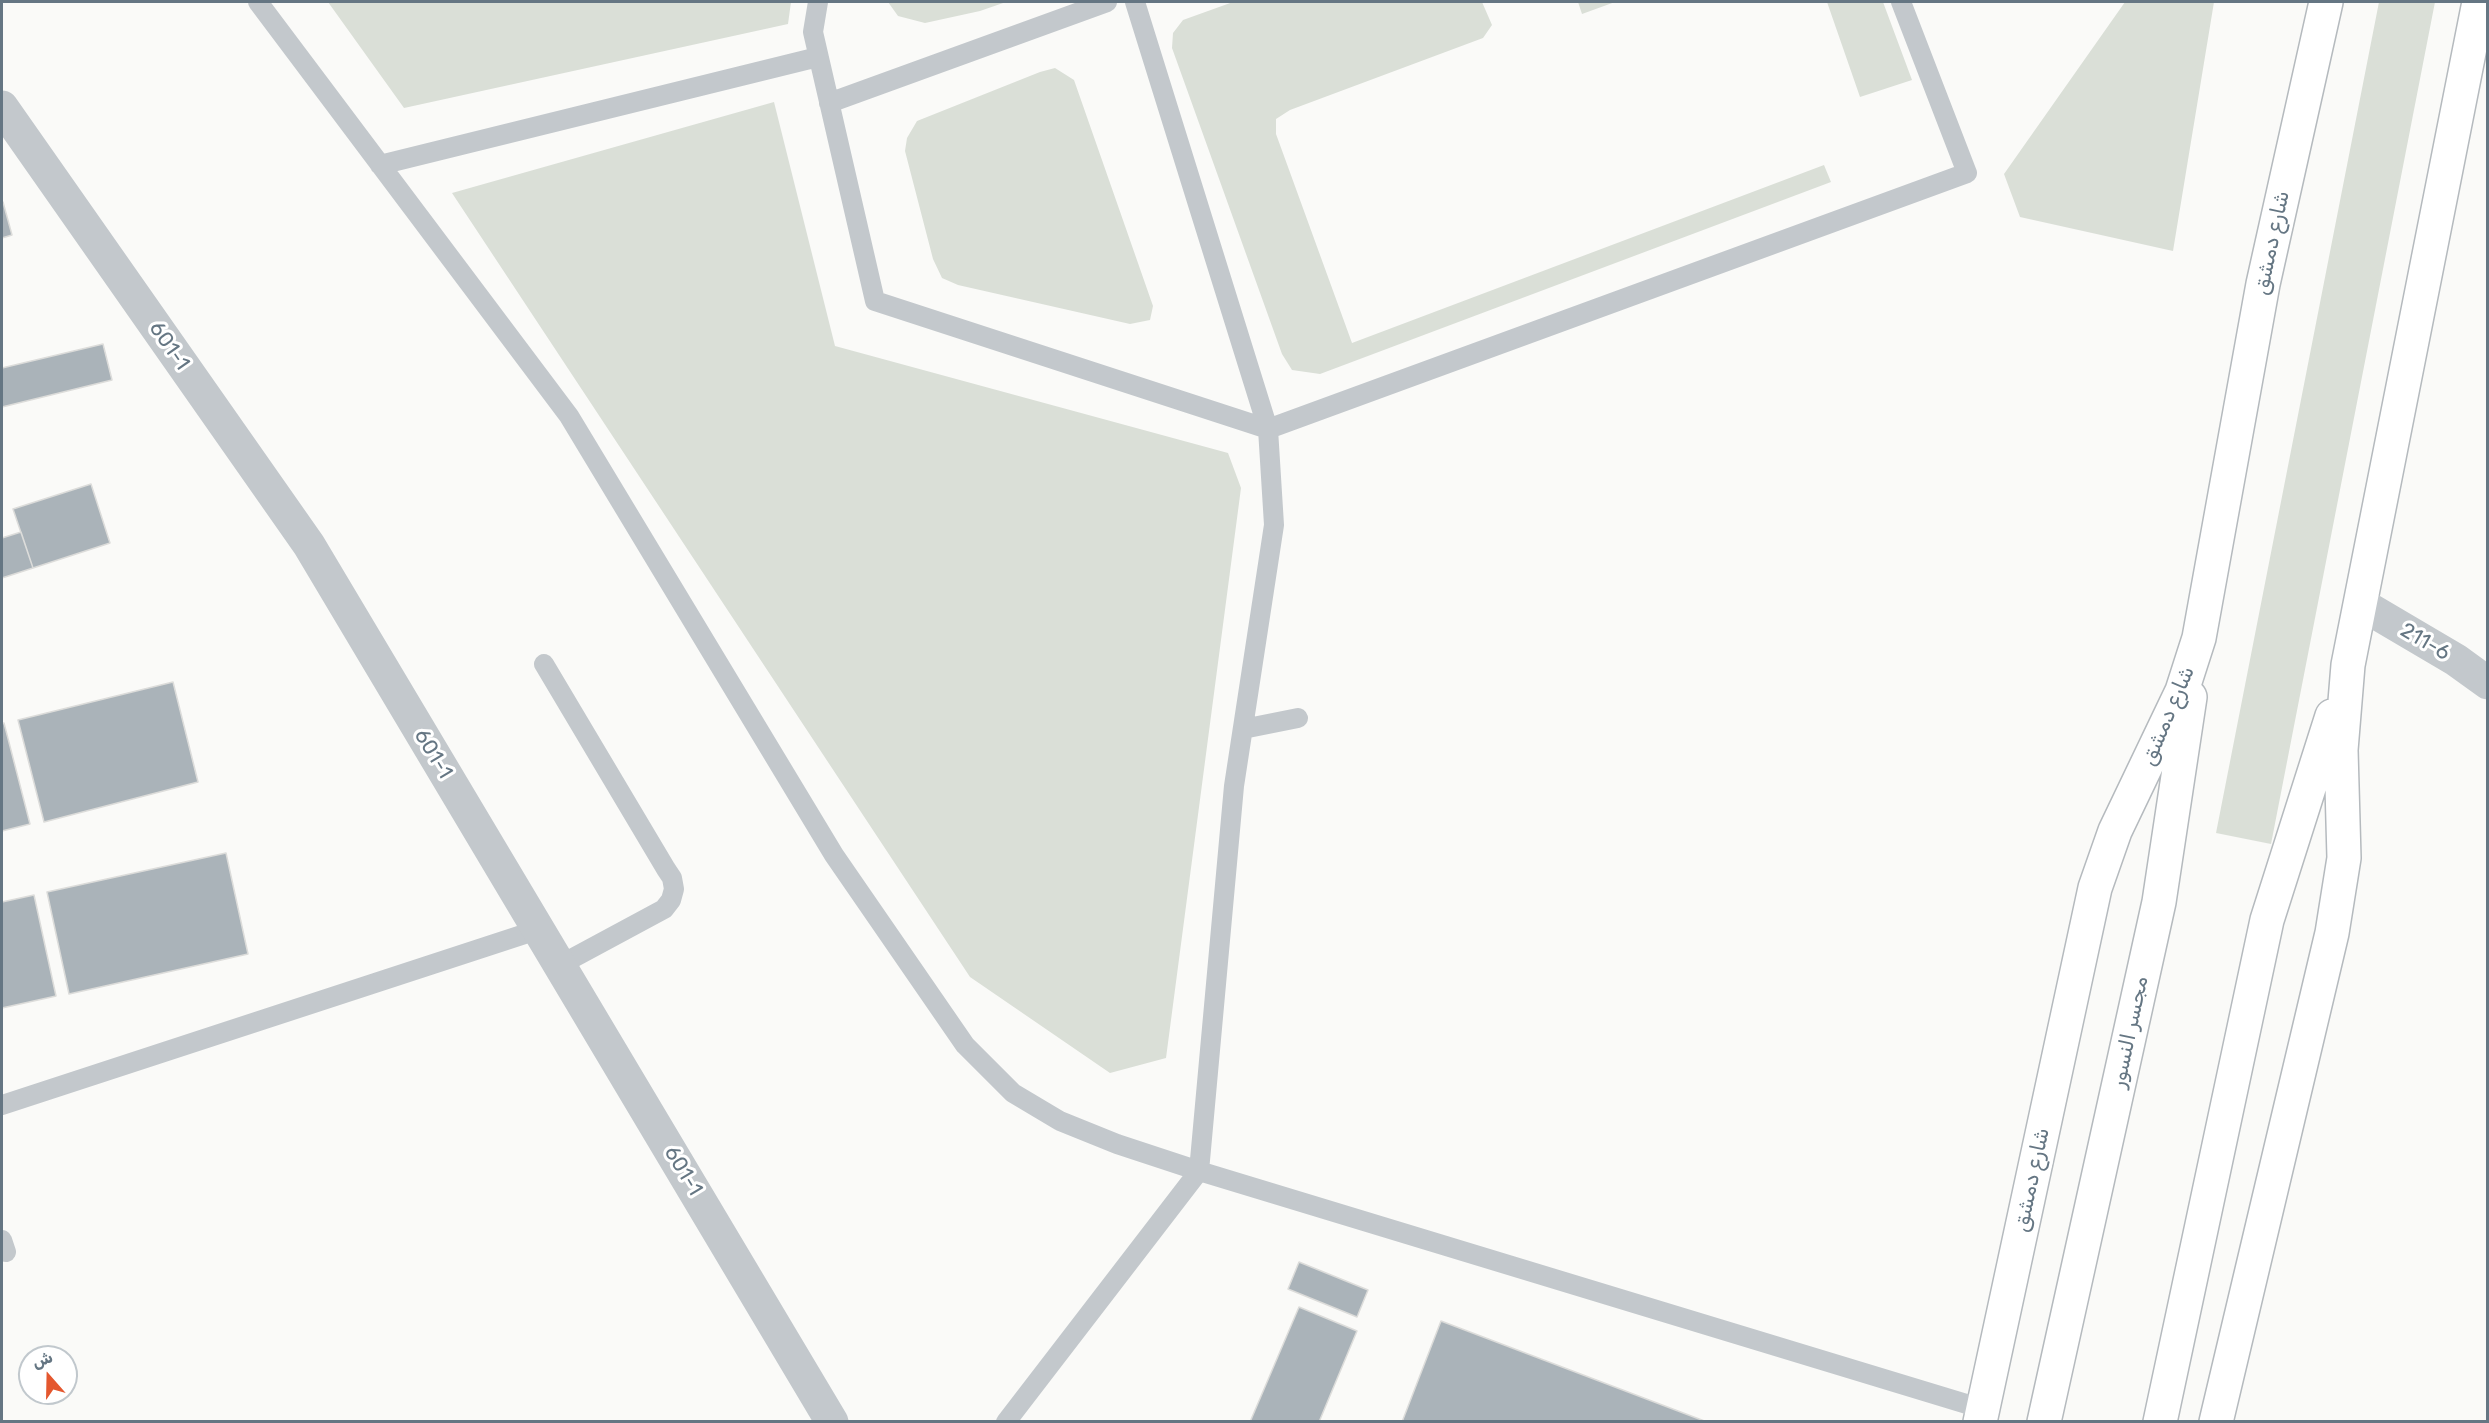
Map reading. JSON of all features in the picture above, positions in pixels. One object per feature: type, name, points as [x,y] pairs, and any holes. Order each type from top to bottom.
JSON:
[{"type":"main road","name":"شارع دمشق","points":[[1981,1415],[2095,888],[2115,831],[2182,691],[2199,638],[2263,284],[2326,2]]},
{"type":"main road","points":[[2160,1422],[2267,920],[2348,665],[2479,2]]},
{"type":"main road","name":"مجسر النسور","points":[[2044,1422],[2159,902],[2199,638]]},
{"type":"main road","points":[[2216,1422],[2332,933],[2344,858],[2341,750],[2348,665]]},
{"type":"street","name":"601-1","points":[[2,107],[309,545],[832,1422]]},
{"type":"street","name":"211-6","points":[[2361,604],[2457,660],[2487,683]]},
{"type":"lane","points":[[258,2],[569,416],[834,855],[965,1045],[1013,1093],[1060,1121],[1117,1144],[1981,1415]]},
{"type":"lane","points":[[818,2],[813,32],[875,301],[1268,429],[1967,172],[1900,2]]},
{"type":"lane","points":[[829,103],[1107,2]]},
{"type":"lane","points":[[1006,1422],[1199,1171],[1233,798],[1274,525],[1268,429],[1135,2]]},
{"type":"lane","points":[[380,165],[818,57]]},
{"type":"lane","points":[[544,664],[672,878],[674,889],[671,900],[664,909],[560,965]]},
{"type":"lane","points":[[1244,729],[1298,718]]},
{"type":"lane","points":[[2,1105],[537,930]]},
{"type":"shaded area","points":[[328,2],[791,2],[788,24],[404,108]]},
{"type":"shaded area","points":[[888,2],[1006,2],[980,11],[925,23],[898,16]]},
{"type":"shaded area","points":[[1233,2],[1482,2],[1492,25],[1483,38],[1290,110],[1276,119],[1276,134],[1352,343],[1824,165],[1831,182],[1320,374],[1292,370],[1282,354],[1172,48],[1173,33],[1183,20]]},
{"type":"shaded area","points":[[1578,2],[1615,2],[1582,14]]},
{"type":"shaded area","points":[[1827,2],[1883,2],[1912,80],[1860,97]]},
{"type":"shaded area","points":[[2125,2],[2214,2],[2173,251],[2020,217],[2004,174]]},
{"type":"shaded area","points":[[2379,2],[2435,2],[2271,844],[2216,833]]},
{"type":"shaded area","points":[[1055,68],[1074,80],[1153,306],[1150,320],[1130,324],[958,285],[942,278],[933,259],[905,151],[907,138],[917,121]]},
{"type":"shaded area","points":[[774,102],[835,346],[1228,453],[1241,488],[1166,1058],[1110,1073],[970,977],[452,193]]},
{"type":"building","points":[[2,203],[12,235],[2,238]]},
{"type":"building","points":[[103,344],[112,380],[2,407],[2,368]]},
{"type":"building","points":[[91,484],[110,543],[33,568],[13,509]]},
{"type":"building","points":[[21,532],[33,568],[2,578],[2,538]]},
{"type":"building","points":[[173,682],[198,782],[44,822],[18,720]]},
{"type":"building","points":[[4,723],[30,824],[2,831],[2,724]]},
{"type":"building","points":[[226,853],[248,954],[69,994],[47,892]]},
{"type":"building","points":[[34,895],[56,996],[2,1008],[2,902]]},
{"type":"building","points":[[1299,1262],[1368,1290],[1357,1317],[1288,1289]]},
{"type":"building","points":[[1299,1307],[1357,1331],[1319,1422],[1250,1422]]},
{"type":"building","points":[[1441,1321],[1707,1422],[1402,1422]]}]
